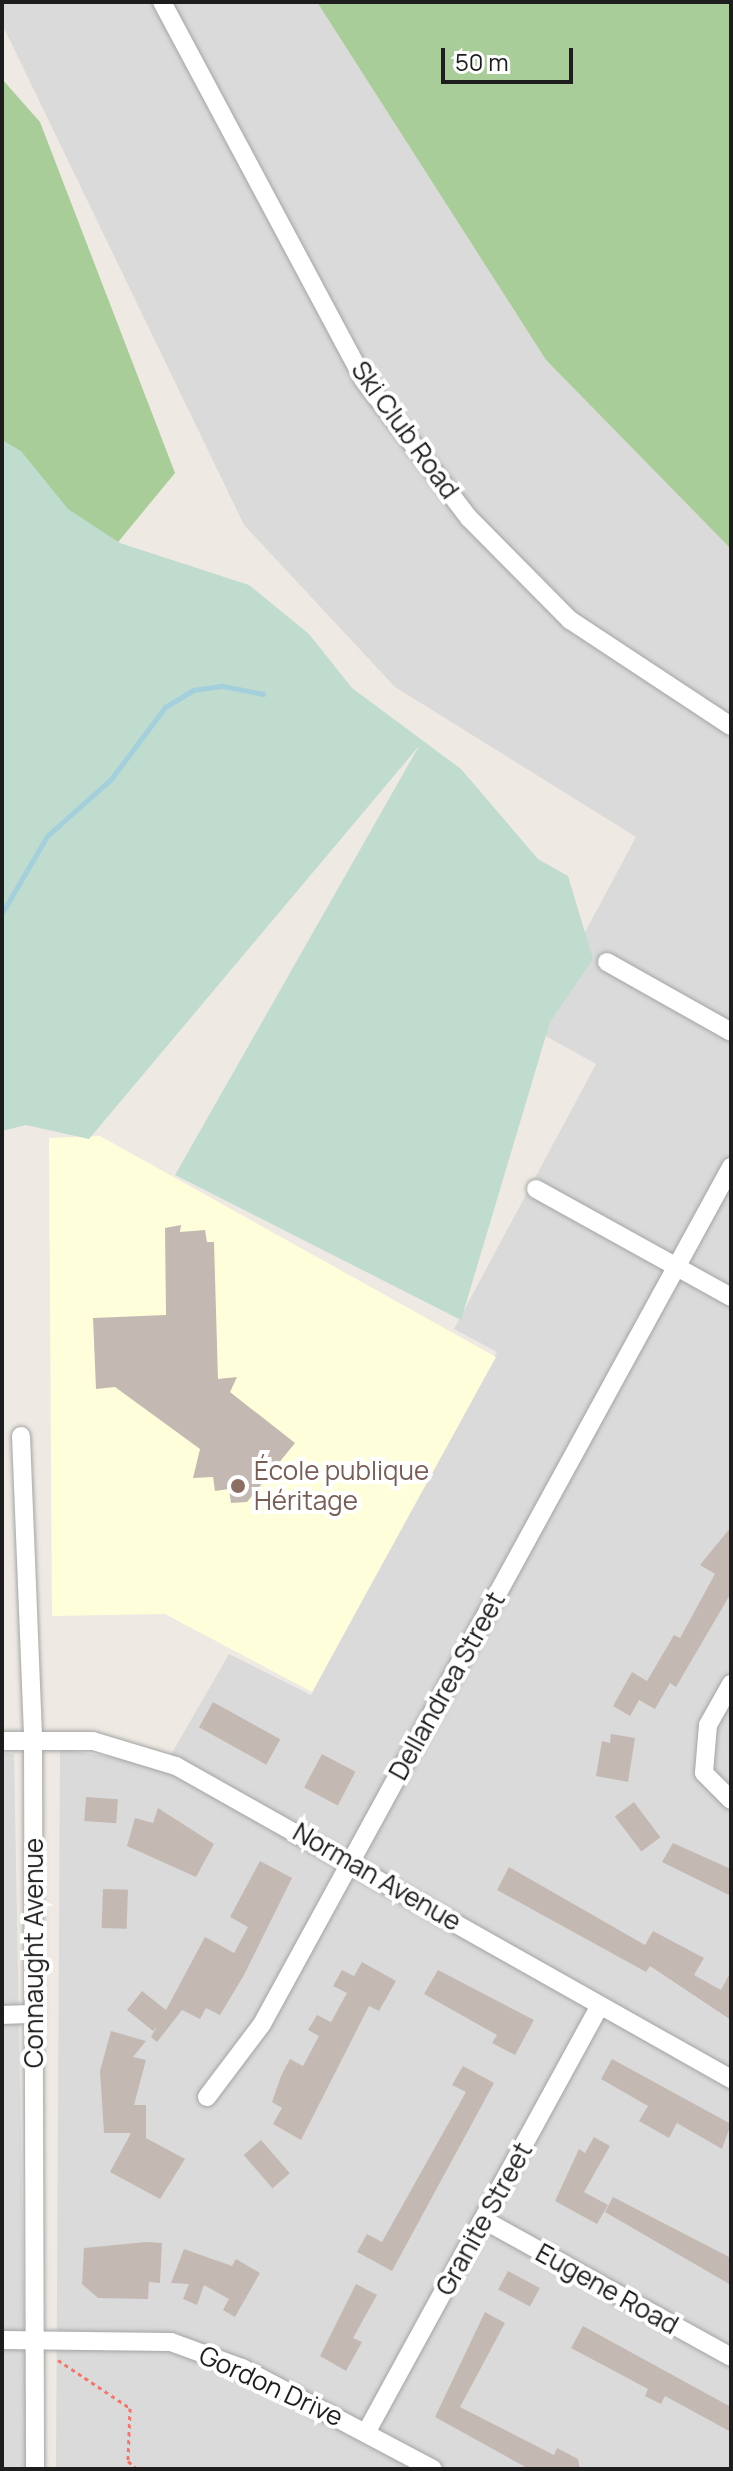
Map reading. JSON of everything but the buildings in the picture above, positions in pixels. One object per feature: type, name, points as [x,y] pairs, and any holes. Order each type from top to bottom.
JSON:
[{"type":"street","name":"Ski Club Road","points":[[162,2],[363,379],[469,518],[570,620],[731,726]]},
{"type":"street","points":[[607,962],[731,1032]]},
{"type":"street","name":"Dellandrea Street","points":[[207,2097],[262,2024],[731,1167]]},
{"type":"street","points":[[536,1189],[731,1297]]},
{"type":"street","name":"Connaught Avenue","points":[[21,1436],[33,1739],[35,2469]]},
{"type":"street","points":[[731,1684],[708,1725],[704,1773],[731,1800]]},
{"type":"street","name":"Norman Avenue","points":[[2,1741],[93,1741],[176,1766],[352,1861],[599,2007],[731,2079]]},
{"type":"street","name":"Granite Street","points":[[367,2431],[599,2007]]},
{"type":"street","points":[[2,2015],[35,2014]]},
{"type":"street","name":"Eugene Road","points":[[484,2220],[731,2357]]},
{"type":"street","name":"Gordon Drive","points":[[2,2340],[171,2342],[367,2431],[433,2469]]},
{"type":"path","points":[[36,2339],[130,2408],[128,2461],[137,2469]]},
{"type":"shaded area","points":[[2,2],[317,2],[546,360],[731,549],[731,2469],[56,2469],[60,1749],[165,1765],[229,1654],[311,1695],[497,1352],[454,1329],[596,1064],[533,1029],[636,837],[395,687],[244,525],[2,24]]},
{"type":"shaded area","points":[[2,440],[21,451],[68,509],[120,543],[249,585],[309,634],[352,688],[461,769],[538,859],[568,876],[593,959],[550,1022],[461,1320],[175,1175],[419,746],[89,1139],[26,1125],[2,1131]]},
{"type":"shaded area","name":"École publique Héritage","points":[[100,1136],[496,1357],[312,1692],[165,1614],[52,1616],[49,1138]]},
{"type":"shaded area","points":[[2,1753],[14,1754],[27,2469],[2,2469]]},
{"type":"green space","points":[[317,2],[731,2],[731,549],[546,360]]},
{"type":"green space","points":[[2,79],[40,122],[175,473],[2,683]]},
{"type":"waterway","points":[[2,913],[47,836],[111,779],[165,707],[193,690],[223,686],[263,694]]},
{"type":"place","name":"École publique Héritage","points":[[238,1486]]}]
